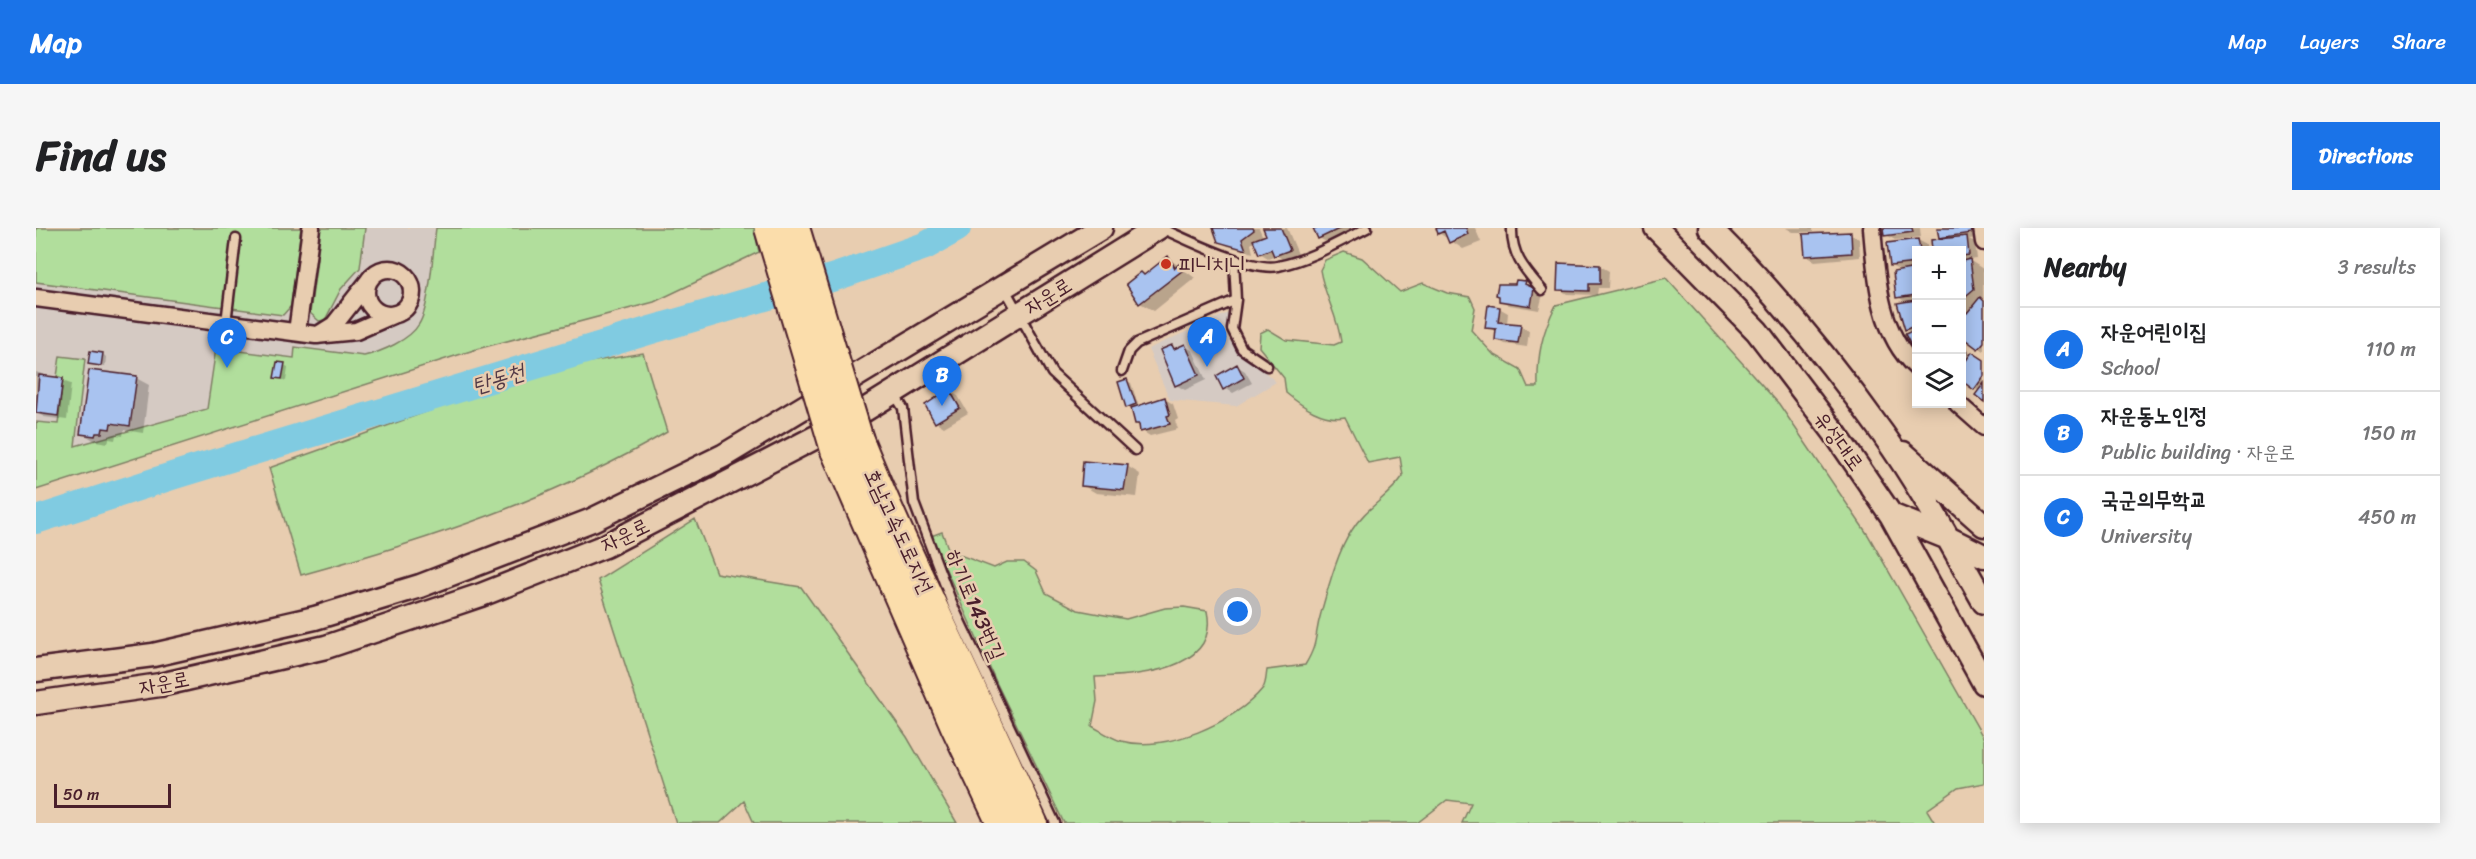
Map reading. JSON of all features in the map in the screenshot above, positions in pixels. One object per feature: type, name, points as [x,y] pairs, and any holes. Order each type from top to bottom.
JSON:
[{"type":"highway","name":"호남고속도로지선","points":[[770,228],[847,445],[951,715],[1002,823]]},
{"type":"highway","name":"호남고속도로지선","points":[[794,228],[847,445],[881,497],[980,706],[1032,823]]},
{"type":"street","points":[[297,332],[311,228]]},
{"type":"street","name":"자운로","points":[[36,670],[153,655],[315,618],[420,586],[592,520],[723,456],[1101,228]]},
{"type":"street","name":"자운로","points":[[36,703],[160,685],[326,648],[481,595],[605,546],[847,420],[1160,228]]},
{"type":"street","name":"유성대로","points":[[1656,228],[1757,331],[1834,432],[1891,514],[1984,683]]},
{"type":"street","name":"유성대로","points":[[1710,228],[1758,276],[1884,436],[1948,537],[1984,602]]},
{"type":"street","points":[[1872,228],[1882,302],[1894,338],[1912,361]]},
{"type":"street","points":[[1982,228],[1984,242]]},
{"type":"street","points":[[36,298],[316,335],[356,331],[395,314],[407,306],[411,299],[411,283],[400,272],[385,269],[372,277],[334,325],[316,335]]},
{"type":"street","points":[[372,277],[367,291],[370,304],[381,313],[395,314]]},
{"type":"street","points":[[1963,408],[1984,427]]},
{"type":"street","points":[[1884,436],[1981,517],[1967,524],[1954,526],[1935,519]]},
{"type":"street","points":[[1891,514],[1948,537],[1984,556]]},
{"type":"lane","points":[[1160,228],[1234,260],[1276,267],[1318,252],[1366,228]]},
{"type":"lane","points":[[1512,228],[1513,248],[1520,265],[1542,290]]},
{"type":"lane","points":[[226,323],[236,238]]},
{"type":"lane","points":[[1234,260],[1236,300],[1232,329],[1242,349],[1267,366]]},
{"type":"lane","points":[[1004,287],[1052,373],[1135,450]]},
{"type":"lane","points":[[1122,371],[1129,351],[1137,343],[1236,300]]},
{"type":"lane","name":"하기로143번길","points":[[893,392],[903,408],[914,503],[953,606],[1055,823]]},
{"type":"shaded area","points":[[36,228],[754,228],[759,252],[654,302],[477,349],[36,490]]},
{"type":"shaded area","points":[[1228,313],[1228,339],[1276,382],[1236,406],[1170,400],[1148,349]]},
{"type":"green space","points":[[36,228],[301,228],[291,306],[283,315],[36,282]]},
{"type":"green space","points":[[321,228],[365,228],[360,268],[341,289],[325,320],[319,321],[310,313]]},
{"type":"green space","points":[[436,228],[754,228],[759,252],[654,302],[477,349],[36,490],[36,422],[58,424],[63,378],[57,377],[60,356],[85,359],[75,446],[207,409],[216,348],[294,358],[295,347],[364,356],[378,352],[409,335],[415,330],[423,316]]},
{"type":"green space","points":[[1344,252],[1362,258],[1400,292],[1423,283],[1447,293],[1470,297],[1475,308],[1471,330],[1493,354],[1520,369],[1528,387],[1538,387],[1541,344],[1556,305],[1666,278],[1779,404],[1868,535],[1984,739],[1984,783],[1958,788],[1927,810],[1935,823],[1462,823],[1471,803],[1447,800],[1417,823],[1064,823],[997,684],[931,536],[942,532],[949,551],[994,568],[1007,562],[1024,562],[1036,571],[1046,593],[1078,610],[1126,619],[1165,608],[1184,607],[1207,611],[1208,631],[1200,647],[1188,658],[1151,672],[1095,677],[1097,701],[1092,726],[1121,741],[1139,744],[1158,743],[1198,732],[1235,713],[1251,701],[1264,686],[1267,670],[1305,665],[1314,645],[1334,570],[1347,538],[1363,515],[1403,476],[1400,457],[1368,463],[1345,417],[1321,415],[1306,408],[1286,393],[1284,378],[1259,347],[1260,333],[1268,329],[1286,340],[1334,345],[1341,342],[1320,270],[1325,260]]},
{"type":"green space","points":[[643,353],[667,432],[580,478],[489,516],[301,575],[269,468],[454,402],[571,365]]},
{"type":"green space","points":[[695,519],[716,573],[801,587],[907,737],[957,823],[754,823],[744,801],[720,823],[676,823],[598,580]]},
{"type":"building","points":[[1213,228],[1253,228],[1254,230],[1242,239],[1246,250],[1218,242]]},
{"type":"building","points":[[1263,228],[1281,228],[1290,250],[1274,256],[1271,249],[1259,254],[1253,240],[1266,235]]},
{"type":"building","points":[[1313,228],[1341,228],[1318,239]]},
{"type":"building","points":[[1436,228],[1466,228],[1468,234],[1449,243],[1444,231],[1438,234]]},
{"type":"building","points":[[1883,228],[1912,228],[1913,232],[1884,236]]},
{"type":"building","points":[[1937,228],[1970,228],[1971,233],[1939,238]]},
{"type":"building","points":[[1851,232],[1852,253],[1805,256],[1803,234]]},
{"type":"building","points":[[1967,236],[1969,255],[1966,255],[1966,246],[1932,246],[1931,240]]},
{"type":"building","points":[[1918,239],[1919,246],[1912,246],[1912,263],[1890,266],[1887,243]]},
{"type":"building","points":[[1168,256],[1175,268],[1179,264],[1183,270],[1139,304],[1126,284],[1141,272],[1144,275]]},
{"type":"building","points":[[1970,259],[1974,289],[1966,296],[1966,260]]},
{"type":"building","points":[[1558,263],[1600,265],[1600,284],[1589,284],[1589,291],[1557,290]]},
{"type":"building","points":[[1912,269],[1912,296],[1896,298],[1893,272]]},
{"type":"building","points":[[1516,280],[1526,281],[1525,284],[1534,288],[1531,306],[1499,301],[1499,296],[1496,295],[1498,284],[1515,284]]},
{"type":"building","points":[[1980,297],[1984,301],[1984,342],[1978,349],[1966,340],[1967,313]]},
{"type":"building","points":[[1912,301],[1912,327],[1905,330],[1897,303]]},
{"type":"building","points":[[1488,305],[1500,307],[1498,322],[1521,324],[1518,343],[1495,340],[1496,329],[1485,328]]},
{"type":"building","points":[[1912,331],[1912,347],[1905,334]]},
{"type":"building","points":[[1185,344],[1199,375],[1175,386],[1160,350],[1172,345],[1174,349]]},
{"type":"building","points":[[90,351],[103,353],[101,366],[88,364]]},
{"type":"building","points":[[1972,352],[1984,360],[1984,376],[1974,390],[1966,384],[1966,360]]},
{"type":"building","points":[[277,362],[285,363],[282,379],[274,378]]},
{"type":"building","points":[[1237,364],[1244,378],[1223,390],[1216,376]]},
{"type":"building","points":[[89,370],[137,376],[130,426],[111,423],[110,429],[103,428],[102,433],[96,433],[95,436],[80,434]]},
{"type":"building","points":[[39,375],[63,378],[58,416],[36,413]]},
{"type":"building","points":[[1127,379],[1136,404],[1126,408],[1118,382]]},
{"type":"building","points":[[1984,383],[1984,402],[1975,395]]},
{"type":"building","points":[[949,389],[960,408],[935,423],[925,405]]},
{"type":"building","points":[[1165,397],[1170,424],[1140,432],[1139,424],[1135,424],[1131,408]]},
{"type":"building","points":[[1083,461],[1128,465],[1124,490],[1081,486]]},
{"type":"waterway","name":"탄동천","points":[[36,520],[175,475],[651,330],[835,277],[925,246],[957,228]]},
{"type":"place","name":"피니치니","points":[[1166,264]]},
{"type":"place","name":"자운어린이집","points":[[1207,367]]},
{"type":"place","name":"국군의무학교","points":[[227,368]]},
{"type":"place","name":"자운동노인정","points":[[942,406]]}]
